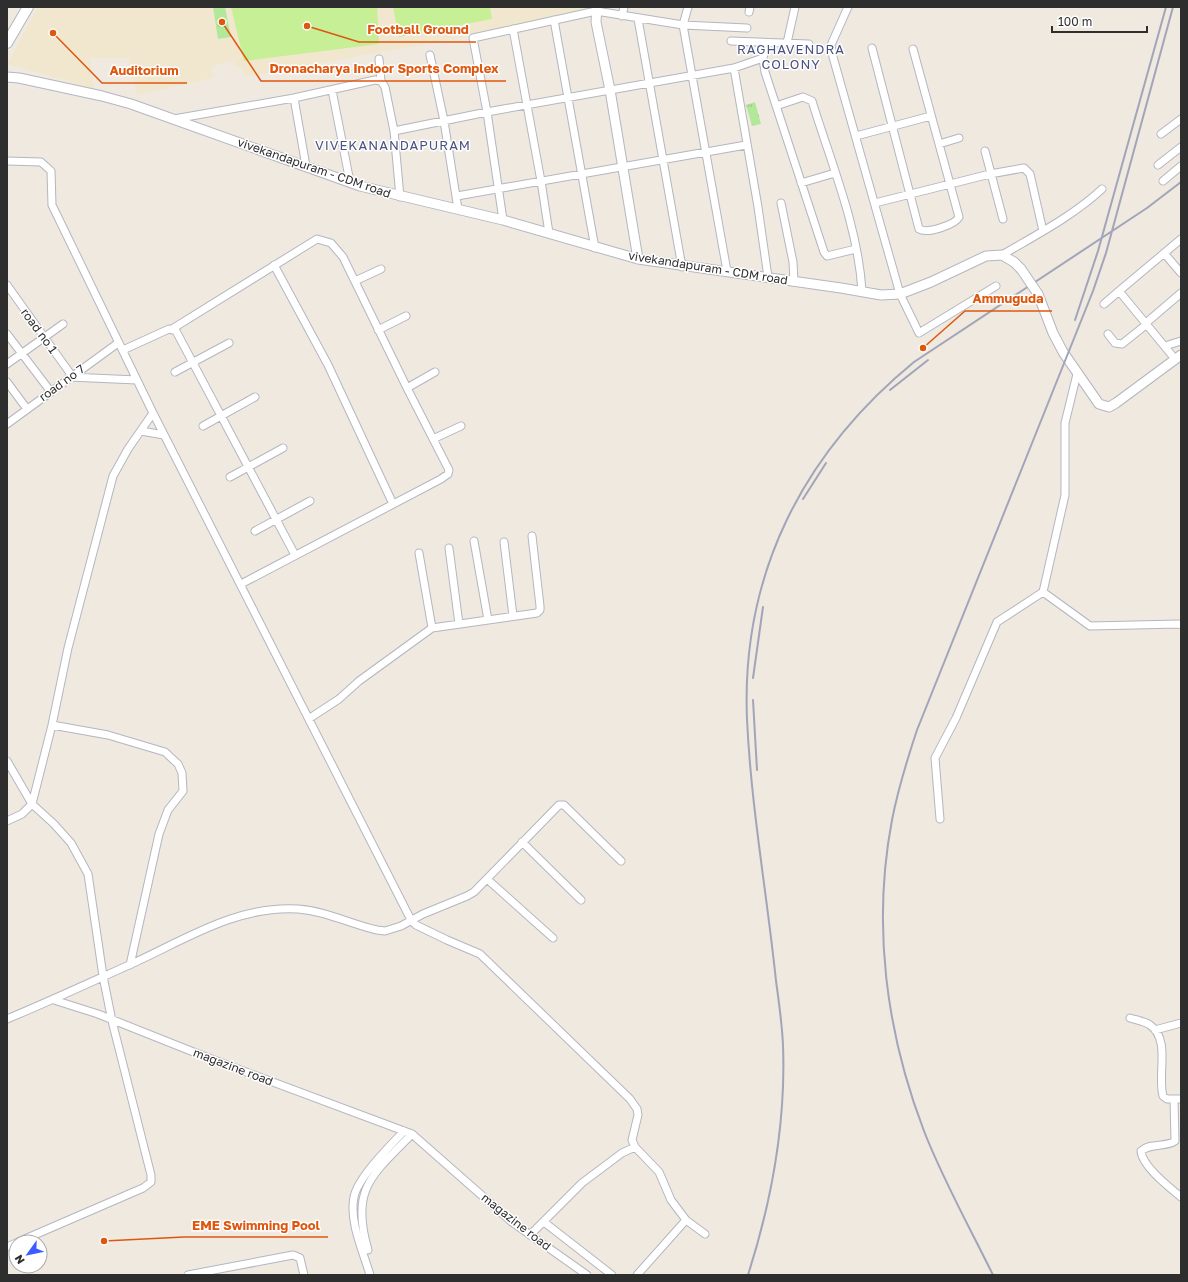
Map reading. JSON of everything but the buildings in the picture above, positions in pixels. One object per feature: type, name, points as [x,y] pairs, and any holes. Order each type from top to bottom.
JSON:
[{"type":"main road","points":[[7,43],[28,7]]},
{"type":"street","points":[[622,16],[624,7]]},
{"type":"street","points":[[688,7],[683,25],[727,271]]},
{"type":"street","points":[[787,43],[795,7]]},
{"type":"street","points":[[848,7],[831,45],[900,294],[919,332],[996,286]]},
{"type":"street","points":[[597,9],[596,22],[624,167],[638,259]]},
{"type":"street","points":[[503,220],[487,112],[473,38],[597,9],[638,19],[683,25],[747,28]]},
{"type":"street","points":[[638,19],[682,267]]},
{"type":"street","points":[[554,20],[583,174],[595,248]]},
{"type":"street","points":[[513,29],[549,233]]},
{"type":"street","points":[[731,41],[809,44]]},
{"type":"street","points":[[766,43],[763,58],[765,72],[824,252],[827,256],[856,249]]},
{"type":"street","points":[[872,48],[919,229],[923,231],[931,230],[955,222],[959,217],[913,49]]},
{"type":"street","points":[[430,55],[444,121],[458,209]]},
{"type":"street","points":[[394,131],[487,112],[568,99],[650,82],[734,68],[763,58]]},
{"type":"street","points":[[379,59],[382,81],[385,87],[394,131],[400,197]]},
{"type":"street","points":[[734,68],[746,145],[758,207],[768,278]]},
{"type":"street","name":"vivekandapuram - CDM road","points":[[7,77],[19,78],[102,96],[174,119],[350,182],[400,197],[503,220],[595,248],[638,259],[682,267],[727,271],[881,295],[900,294],[931,282],[986,256],[1002,255]]},
{"type":"street","points":[[174,119],[294,98],[375,80],[382,81]]},
{"type":"street","points":[[332,90],[350,182]]},
{"type":"street","points":[[776,106],[803,97],[812,101],[835,173],[856,249],[861,272],[862,291]]},
{"type":"street","points":[[294,98],[306,166]]},
{"type":"street","points":[[856,136],[931,116]]},
{"type":"street","points":[[1161,134],[1181,119]]},
{"type":"street","points":[[939,144],[959,138]]},
{"type":"street","points":[[457,196],[746,145]]},
{"type":"street","points":[[1158,165],[1181,147]]},
{"type":"street","points":[[985,151],[1003,219]]},
{"type":"street","points":[[7,161],[41,162],[51,171],[52,205],[118,343],[123,350],[153,414],[310,718],[411,920],[416,925],[480,954],[630,1099],[637,1109],[638,1114],[632,1140],[635,1147],[659,1172],[671,1200],[686,1220],[705,1234]]},
{"type":"street","points":[[1163,181],[1181,166]]},
{"type":"street","points":[[875,203],[990,174],[1024,168],[1030,174],[1043,231]]},
{"type":"street","points":[[801,184],[835,173]]},
{"type":"street","points":[[1102,189],[1090,200],[1043,231],[1002,255],[1014,262],[1021,269],[1038,294],[1053,333],[1094,400],[1099,404],[1109,406],[1178,357],[1165,346],[1119,291]]},
{"type":"street","points":[[782,203],[793,262],[794,282]]},
{"type":"street","points":[[123,350],[172,329],[317,239],[331,243],[343,257],[406,388],[433,439],[448,470],[448,474],[240,584]]},
{"type":"street","points":[[1104,304],[1181,239]]},
{"type":"street","points":[[1164,253],[1181,273]]},
{"type":"street","points":[[274,266],[328,364],[393,504]]},
{"type":"street","points":[[355,281],[381,269]]},
{"type":"street","name":"road no 1","points":[[7,286],[71,376]]},
{"type":"street","points":[[1108,334],[1115,343],[1122,344],[1181,293]]},
{"type":"street","points":[[378,330],[406,316]]},
{"type":"street","points":[[7,364],[63,324]]},
{"type":"street","points":[[172,329],[176,331],[295,555]]},
{"type":"street","points":[[7,334],[51,392]]},
{"type":"street","points":[[1165,346],[1181,341]]},
{"type":"street","name":"road no 7","points":[[7,424],[118,343]]},
{"type":"street","points":[[175,372],[229,343]]},
{"type":"street","points":[[406,388],[435,372]]},
{"type":"street","points":[[940,819],[935,758],[956,718],[997,622],[1043,592],[1065,495],[1065,423],[1077,374]]},
{"type":"street","points":[[71,376],[137,380]]},
{"type":"street","points":[[7,382],[27,409]]},
{"type":"street","points":[[203,426],[255,398]]},
{"type":"street","points":[[7,821],[22,814],[32,804],[52,725],[68,648],[113,476],[140,431],[153,414]]},
{"type":"street","points":[[433,439],[460,426]]},
{"type":"street","points":[[140,431],[164,435]]},
{"type":"street","points":[[230,477],[283,448]]},
{"type":"street","points":[[255,531],[310,501]]},
{"type":"street","points":[[310,718],[339,699],[359,681],[432,628],[537,613],[540,610],[532,536]]},
{"type":"street","points":[[474,541],[488,620]]},
{"type":"street","points":[[504,542],[513,616]]},
{"type":"street","points":[[449,548],[459,624]]},
{"type":"street","points":[[419,553],[432,628]]},
{"type":"street","points":[[1043,592],[1090,626],[1180,624]]},
{"type":"street","points":[[52,725],[108,735],[161,750],[178,764],[182,773],[184,791],[168,810],[159,834],[130,965]]},
{"type":"street","points":[[7,761],[32,804],[54,824],[71,843],[88,874],[103,976],[112,1021],[151,1174],[151,1182],[143,1188],[36,1234]]},
{"type":"street","points":[[7,1019],[54,1000],[216,924],[257,912],[298,909],[327,914],[369,928],[381,930],[393,929],[467,896],[487,879],[555,807],[564,805],[621,861]]},
{"type":"street","points":[[522,842],[581,900]]},
{"type":"street","points":[[487,879],[553,938]]},
{"type":"street","name":"magazine road","points":[[54,1000],[98,1014],[112,1021],[412,1134],[512,1222],[587,1275]]},
{"type":"street","points":[[1130,1018],[1148,1024],[1155,1030],[1162,1046],[1160,1070],[1162,1094],[1167,1099],[1177,1099],[1175,1141],[1170,1144],[1148,1146],[1141,1150],[1141,1153],[1158,1176],[1181,1197]]},
{"type":"street","points":[[1155,1030],[1181,1023]]},
{"type":"street","points":[[375,1275],[356,1227],[354,1196],[361,1182],[376,1161],[404,1131]]},
{"type":"street","points":[[370,1275],[370,1265],[361,1220],[364,1194],[370,1180],[412,1134]]},
{"type":"street","points":[[530,1235],[544,1222],[557,1206],[582,1183],[622,1154],[635,1147]]},
{"type":"street","points":[[637,1275],[686,1220]]},
{"type":"street","points":[[544,1222],[612,1275]]},
{"type":"street","points":[[188,1275],[293,1255],[300,1258],[304,1275]]},
{"type":"shaded area","points":[[38,7],[590,7],[464,37],[244,77],[241,67],[235,67],[233,61],[212,66],[213,78],[137,95],[128,58],[90,58],[94,89],[7,64]]},
{"type":"green space","points":[[213,7],[225,7],[231,37],[218,39]]},
{"type":"green space","points":[[231,7],[377,7],[379,44],[244,61]]},
{"type":"green space","points":[[393,7],[490,7],[492,19],[399,37]]},
{"type":"green space","points":[[755,102],[761,124],[752,126],[746,105]]},
{"type":"railway","points":[[1075,320],[1098,251],[1166,7]]},
{"type":"railway","points":[[993,1275],[931,1149],[911,1094],[900,1055],[886,978],[883,938],[883,899],[886,859],[897,797],[917,730],[1093,291],[1106,253],[1173,7]]},
{"type":"railway","points":[[748,1275],[757,1247],[776,1161],[780,1132],[783,1074],[781,1021],[752,785],[747,719],[748,666],[755,615],[768,566],[787,520],[811,477],[840,436],[875,398],[914,362],[1147,208],[1181,182]]},
{"type":"railway","points":[[890,390],[928,360]]},
{"type":"railway","points":[[803,499],[826,463]]},
{"type":"railway","points":[[753,678],[763,607]]},
{"type":"railway","points":[[753,700],[757,770]]},
{"type":"place","name":"Dronacharya Indoor Sports Complex","points":[[222,22]]},
{"type":"place","name":"Football Ground","points":[[307,26]]},
{"type":"place","name":"Auditorium","points":[[53,33]]},
{"type":"place","name":"Ammuguda","points":[[923,348]]},
{"type":"place","name":"EME Swimming Pool","points":[[104,1241]]},
{"type":"district","name":"RAGHAVENDRA COLONY","points":[[791,56]]},
{"type":"district","name":"VIVEKANANDAPURAM","points":[[393,145]]}]
